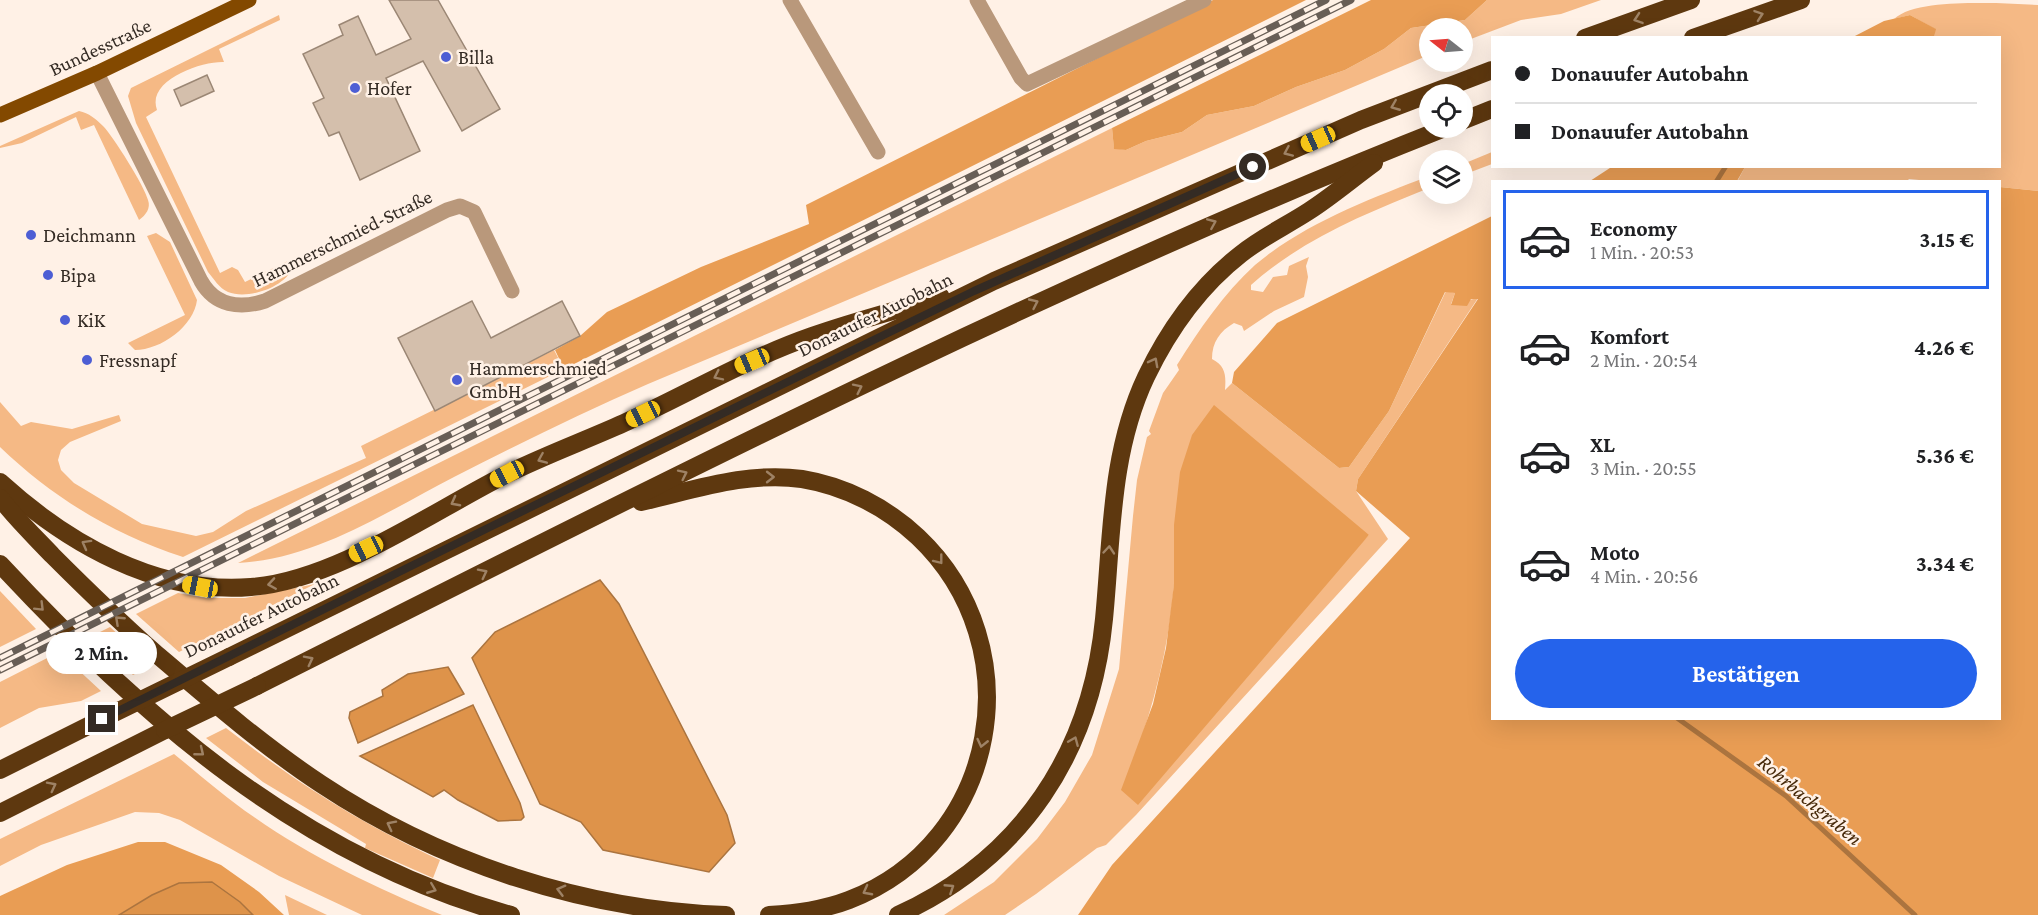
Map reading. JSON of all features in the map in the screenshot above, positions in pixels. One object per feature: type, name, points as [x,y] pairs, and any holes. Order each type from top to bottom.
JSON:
[{"type":"highway","points":[[1591,36],[1691,0]]},
{"type":"highway","points":[[1699,36],[1801,0]]},
{"type":"highway","name":"Donauufer Autobahn","points":[[0,770],[994,281],[1361,120],[1491,70]]},
{"type":"highway","points":[[1473,117],[1491,109]]},
{"type":"highway","points":[[0,813],[612,508],[1015,312],[1187,234],[1420,138]]},
{"type":"highway","points":[[898,915],[950,888],[1004,844],[1035,808],[1067,756],[1084,717],[1098,662],[1113,498],[1122,447],[1146,376],[1174,327],[1193,301],[1239,255],[1309,211],[1394,148]]},
{"type":"highway","points":[[0,482],[39,515],[101,552],[161,578],[200,587],[276,585],[325,568],[366,549],[507,474],[625,423],[733,369],[810,336],[994,281]]},
{"type":"highway","points":[[612,508],[751,478],[786,477],[827,485],[882,508],[911,530],[934,553],[954,579],[981,638],[988,698],[984,737],[978,762],[961,802],[936,837],[920,854],[884,881],[851,899],[814,911],[770,915]]},
{"type":"highway","points":[[0,498],[11,513],[85,588],[191,684],[285,759],[372,815],[444,850],[537,884],[618,903],[664,910],[726,915]]},
{"type":"highway","points":[[0,564],[94,661],[148,710],[275,808],[328,841],[389,871],[435,891],[511,915]]},
{"type":"main road","name":"Bundesstraße","points":[[0,115],[97,73],[249,0]]},
{"type":"street","points":[[790,0],[878,152]]},
{"type":"street","points":[[977,0],[1021,78],[1028,84],[1204,0]]},
{"type":"street","name":"Hammerschmied-Straße","points":[[97,73],[201,281],[214,297],[240,307],[265,301],[447,210],[460,206],[474,212],[512,291]]},
{"type":"shaded area","points":[[1213,0],[1306,0],[564,369],[555,350],[580,336],[607,312],[701,267],[809,224],[806,205]]},
{"type":"shaded area","points":[[1371,0],[1487,0],[1467,18],[1419,18],[1419,27],[1411,28],[1384,49],[1345,70],[1296,87],[1254,106],[1207,115],[1182,132],[1146,141],[1126,150],[1114,149],[1112,128]]},
{"type":"shaded area","points":[[1487,0],[1601,0],[1561,14],[1521,20],[1473,38],[1473,18],[1467,18]]},
{"type":"shaded area","points":[[1957,3],[2038,5],[2038,191],[2001,187],[2001,180],[1738,180],[1744,168],[2001,168],[2001,36],[1934,36],[1935,29],[1910,15],[1894,19],[1914,9]]},
{"type":"shaded area","points":[[279,15],[280,20],[219,49],[224,62],[190,69],[168,81],[156,99],[157,110],[146,117],[220,273],[232,267],[238,270],[245,282],[290,260],[293,266],[289,273],[275,286],[256,293],[236,294],[222,288],[208,272],[136,123],[128,96],[131,88]]},
{"type":"shaded area","points":[[1910,15],[1936,29],[1934,36],[1855,36],[1884,21]]},
{"type":"shaded area","points":[[1419,27],[1419,59],[648,384],[526,441],[350,532],[295,553],[267,560],[238,563],[1112,128],[1114,148],[1126,150],[1146,141],[1182,132],[1207,115],[1254,106],[1296,87],[1345,70],[1384,49],[1411,28]]},
{"type":"shaded area","points":[[79,111],[92,117],[108,132],[141,184],[149,206],[146,214],[139,220],[94,125],[81,130],[76,117],[22,143],[0,148],[0,146]]},
{"type":"shaded area","points":[[1491,152],[1491,164],[1473,171],[1473,160]]},
{"type":"shaded area","points":[[1610,168],[1744,168],[1738,180],[1592,180]]},
{"type":"shaded area","points":[[1419,180],[1419,192],[1359,218],[1314,241],[1271,268],[1251,285],[1251,290],[1263,292],[1273,277],[1287,275],[1289,266],[1309,257],[1306,266],[1308,277],[1304,297],[1274,311],[1244,331],[1242,326],[1234,323],[1229,326],[1215,342],[1212,359],[1220,365],[1224,372],[1225,390],[1232,383],[1339,468],[1349,467],[1389,411],[1446,291],[1455,293],[1451,304],[1478,298],[1358,479],[1356,491],[1388,539],[1106,845],[1097,848],[1005,915],[944,915],[994,882],[1037,839],[1065,802],[1092,755],[1119,669],[1137,480],[1147,437],[1151,434],[1149,431],[1163,393],[1179,370],[1177,365],[1222,300],[1255,265],[1274,250],[1316,224]],"holes":[[[1174,525],[1369,535],[1122,790],[1149,715],[1162,664],[1174,585]]]},
{"type":"shaded area","points":[[2001,187],[2038,191],[2038,915],[1078,915],[1112,865],[1410,538],[1356,491],[1358,479],[1478,299],[1471,299],[1467,306],[1451,305],[1455,293],[1445,292],[1389,411],[1349,467],[1339,468],[1232,383],[1234,372],[1277,323],[1491,216],[1491,720],[2001,720]]},
{"type":"shaded area","points":[[156,233],[170,242],[197,300],[190,319],[175,335],[155,346],[135,350],[128,343],[185,315],[147,236]]},
{"type":"shaded area","points":[[554,350],[564,369],[183,557],[108,526],[41,482],[0,447],[0,402],[21,426],[31,422],[72,429],[119,415],[121,421],[70,442],[61,450],[58,460],[61,470],[74,483],[142,524],[196,536],[213,532],[246,511],[366,458],[361,446]]},
{"type":"shaded area","points":[[1214,405],[1369,535],[1138,805],[1121,790],[1153,704],[1166,648],[1174,584],[1174,525],[1180,472],[1192,435]]},
{"type":"shaded area","points":[[600,580],[619,604],[727,815],[735,843],[709,872],[603,850],[581,822],[540,804],[472,658],[495,632]]},
{"type":"shaded area","points":[[315,584],[179,652],[136,614],[178,593],[206,598],[245,598]]},
{"type":"shaded area","points":[[0,591],[36,629],[0,647]]},
{"type":"shaded area","points":[[110,627],[152,665],[133,675],[92,636]]},
{"type":"shaded area","points":[[59,652],[101,691],[81,701],[39,708],[0,728],[0,682]]},
{"type":"shaded area","points":[[448,667],[464,694],[358,743],[349,718],[350,712],[383,696],[382,690],[408,674]]},
{"type":"shaded area","points":[[473,705],[520,803],[524,817],[521,820],[498,821],[444,790],[433,797],[360,756]]},
{"type":"shaded area","points":[[226,728],[329,800],[382,831],[440,860],[433,878],[365,848],[366,844],[263,782],[206,738]]},
{"type":"shaded area","points":[[174,754],[244,810],[298,846],[369,883],[442,915],[362,915],[279,876],[180,820],[159,813],[135,812],[41,845],[0,866],[0,839]]},
{"type":"shaded area","points":[[138,842],[165,842],[221,865],[259,892],[284,915],[253,915],[240,902],[152,895],[119,915],[0,915],[0,896],[67,865]]},
{"type":"shaded area","points":[[212,882],[240,902],[253,915],[119,915],[152,895],[179,883]]},
{"type":"shaded area","points":[[285,895],[327,915],[289,915]]},
{"type":"building","name":"Hofer","points":[[389,0],[438,0],[500,109],[462,131],[423,61],[386,78],[420,151],[360,180],[339,132],[329,136],[313,103],[324,98],[303,54],[343,35],[339,25],[358,16],[376,55],[411,39]]},
{"type":"building","points":[[207,75],[214,91],[181,106],[174,90]]},
{"type":"building","name":"Hammerschmied GmbH","points":[[472,301],[491,338],[562,301],[580,336],[435,411],[398,338]]},
{"type":"waterway","name":"Rohrbachgraben","points":[[1717,180],[1725,168]]},
{"type":"waterway","name":"Rohrbachgraben","points":[[1680,720],[1786,796],[1915,915]]},
{"type":"railway","points":[[0,658],[1326,0]]},
{"type":"railway","points":[[0,670],[1351,0]]},
{"type":"place","name":"Billa","points":[[446,57]]},
{"type":"place","name":"Hofer","points":[[355,88]]},
{"type":"place","name":"Deichmann","points":[[31,235]]},
{"type":"place","name":"Bipa","points":[[48,275]]},
{"type":"place","name":"KiK","points":[[65,320]]},
{"type":"place","name":"Fressnapf","points":[[87,360]]},
{"type":"place","name":"Hammerschmied GmbH","points":[[457,380]]},
{"type":"route","points":[[102,719],[776,386],[974,291],[1253,167]]}]
